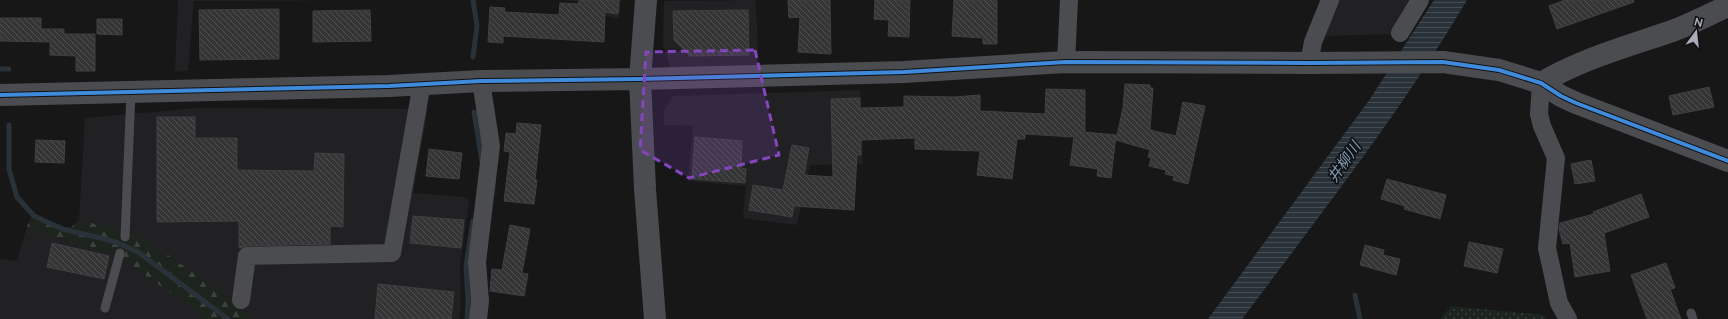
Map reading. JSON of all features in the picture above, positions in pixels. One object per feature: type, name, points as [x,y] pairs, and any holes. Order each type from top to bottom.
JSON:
[{"type":"street","points":[[646,0],[640,79],[645,189],[655,319]]},
{"type":"street","points":[[1066,62],[1069,0]]},
{"type":"street","points":[[1310,64],[1313,42],[1330,0]]},
{"type":"street","points":[[1400,34],[1420,0]]},
{"type":"street","points":[[1541,83],[1560,72],[1583,62],[1676,29],[1728,6]]},
{"type":"street","points":[[0,95],[389,86],[422,83],[481,81],[640,79],[904,72],[1066,62],[1310,64],[1388,61],[1443,62],[1499,70],[1541,83],[1561,96],[1576,103],[1728,161]]},
{"type":"street","points":[[478,319],[480,301],[477,262],[491,146],[481,81]]},
{"type":"street","points":[[241,300],[247,256],[392,253],[422,83]]},
{"type":"street","points":[[1541,83],[1539,114],[1542,126],[1556,158],[1547,248],[1559,303],[1568,319]]},
{"type":"lane","points":[[125,237],[131,92]]},
{"type":"lane","points":[[105,308],[120,253]]},
{"type":"highlighted area","points":[[755,50],[779,155],[689,178],[640,150],[646,52]]},
{"type":"shaded area","points":[[178,0],[386,0],[194,1],[188,71],[175,72]]},
{"type":"shaded area","points":[[562,0],[621,0],[619,19],[602,15],[601,4]]},
{"type":"shaded area","points":[[755,0],[758,67],[670,68],[663,44],[664,1]]},
{"type":"shaded area","points":[[1335,0],[1415,0],[1394,34],[1322,36]]},
{"type":"shaded area","points":[[860,90],[863,164],[810,165],[797,225],[743,218],[746,186],[688,181],[693,126],[664,125],[664,111],[673,96]]},
{"type":"shaded area","points":[[197,108],[428,109],[413,193],[464,197],[469,200],[460,267],[461,305],[459,319],[254,319],[232,300],[79,220],[85,118]]},
{"type":"shaded area","points":[[27,226],[47,235],[116,255],[208,319],[0,319],[0,259],[17,261]]},
{"type":"green space","points":[[32,217],[66,232],[79,220],[138,234],[232,300],[254,319],[208,319],[116,255],[47,235],[27,226]]},
{"type":"green space","points":[[1451,306],[1544,315],[1546,319],[1440,319]]},
{"type":"water","name":"井柳川","points":[[1434,0],[1467,0],[1442,42],[1387,123],[1242,319],[1208,319],[1370,99]]},
{"type":"building","points":[[579,0],[619,0],[618,14],[605,12],[604,42],[503,36],[503,43],[488,42],[490,7],[505,8],[504,12],[559,15],[560,3],[578,4]]},
{"type":"building","points":[[788,0],[830,0],[831,54],[798,52],[800,17],[789,18]]},
{"type":"building","points":[[875,0],[910,0],[909,37],[888,36],[889,20],[874,19]]},
{"type":"building","points":[[954,0],[997,0],[997,44],[983,44],[983,38],[952,36]]},
{"type":"building","points":[[1565,0],[1633,0],[1634,2],[1557,29],[1549,6]]},
{"type":"building","points":[[279,9],[279,59],[200,60],[199,10]]},
{"type":"building","points":[[370,10],[371,41],[313,42],[313,11]]},
{"type":"building","points":[[748,10],[749,55],[690,56],[674,40],[673,11]]},
{"type":"building","points":[[0,18],[41,18],[41,29],[64,29],[64,34],[95,34],[95,71],[76,71],[76,56],[50,55],[50,42],[0,41]]},
{"type":"building","points":[[97,19],[122,19],[122,35],[97,34]]},
{"type":"building","points":[[1125,84],[1150,85],[1150,88],[1153,88],[1150,130],[1176,136],[1183,102],[1205,106],[1188,184],[1173,180],[1174,176],[1165,174],[1166,170],[1149,166],[1151,158],[1148,157],[1150,150],[1116,140],[1123,108]]},
{"type":"building","points":[[1709,87],[1714,107],[1673,115],[1669,96]]},
{"type":"building","points":[[1046,89],[1085,90],[1085,132],[1116,135],[1111,178],[1097,176],[1098,169],[1070,165],[1074,137],[1025,134],[1025,139],[1017,139],[1012,179],[977,175],[980,151],[915,149],[915,138],[861,140],[861,155],[857,155],[854,210],[794,206],[792,217],[749,210],[753,185],[783,190],[792,145],[809,148],[804,175],[833,177],[831,99],[860,98],[860,108],[904,107],[904,96],[954,97],[980,95],[980,111],[1045,114]]},
{"type":"building","points":[[157,117],[195,117],[195,138],[237,138],[237,170],[314,171],[315,153],[344,154],[343,227],[330,226],[330,244],[247,246],[239,248],[239,221],[157,222]]},
{"type":"building","points":[[517,123],[541,125],[534,204],[504,201],[510,152],[504,151],[506,133],[516,134]]},
{"type":"building","points":[[695,137],[742,141],[741,168],[746,169],[745,183],[692,179]]},
{"type":"building","points":[[36,140],[65,141],[64,163],[35,162]]},
{"type":"building","points":[[429,149],[462,153],[459,179],[426,176]]},
{"type":"building","points":[[1591,160],[1595,181],[1575,184],[1571,164]]},
{"type":"building","points":[[1387,179],[1446,195],[1440,219],[1404,209],[1405,206],[1381,199]]},
{"type":"building","points":[[1641,194],[1649,217],[1604,233],[1610,271],[1575,277],[1570,243],[1563,244],[1559,229],[1560,223],[1594,214],[1593,212]]},
{"type":"building","points":[[413,216],[464,220],[461,248],[410,243]]},
{"type":"building","points":[[510,225],[530,229],[522,273],[528,274],[524,296],[490,291],[492,269],[502,270]]},
{"type":"building","points":[[1469,242],[1503,249],[1497,273],[1464,266]]},
{"type":"building","points":[[52,243],[109,256],[104,279],[47,267]]},
{"type":"building","points":[[1365,245],[1384,250],[1383,255],[1400,259],[1396,275],[1360,265]]},
{"type":"building","points":[[1666,263],[1675,288],[1670,289],[1681,319],[1647,319],[1631,275]]},
{"type":"building","points":[[378,284],[454,292],[451,319],[375,319]]},
{"type":"waterway","points":[[473,0],[477,26],[473,57]]},
{"type":"waterway","points":[[0,69],[9,69]]},
{"type":"waterway","points":[[474,112],[482,162]]},
{"type":"waterway","points":[[9,125],[9,169],[17,197],[34,216],[63,229],[113,241],[138,252],[228,319]]},
{"type":"waterway","points":[[467,319],[468,302],[466,266],[473,221]]},
{"type":"waterway","points":[[1355,295],[1360,319]]},
{"type":"cycle path","points":[[0,95],[389,86],[481,81],[640,79],[904,72],[1066,62],[1443,62],[1499,70],[1541,83],[1561,96],[1576,103],[1728,161]]}]
